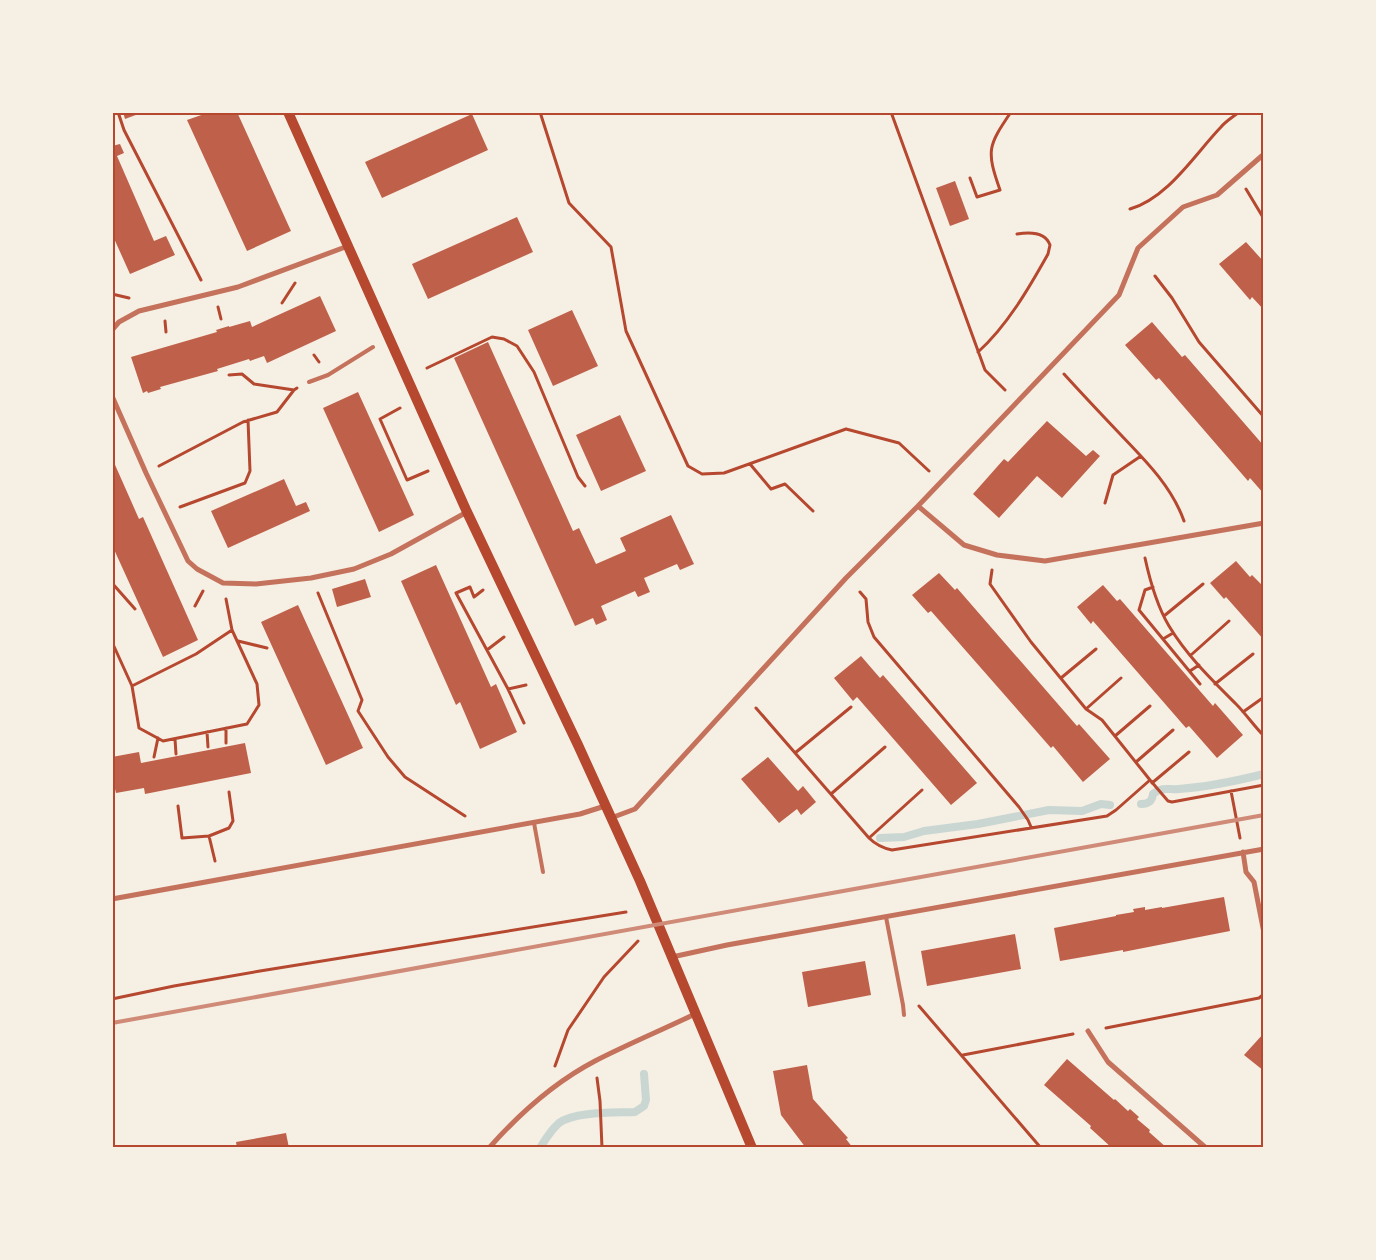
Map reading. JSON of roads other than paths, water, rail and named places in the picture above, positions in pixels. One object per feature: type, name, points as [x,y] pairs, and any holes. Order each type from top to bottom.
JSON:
[{"type":"main road","points":[[288,112],[467,512],[612,818],[752,1148]]},
{"type":"street","points":[[612,818],[636,809],[846,578],[918,506],[1119,295],[1138,248],[1183,207],[1217,195],[1264,154]]},
{"type":"street","points":[[112,330],[119,322],[139,311],[238,287],[348,246]]},
{"type":"street","points":[[112,396],[146,473],[188,560],[197,570],[224,584],[256,584],[311,578],[354,569],[391,554],[467,512]]},
{"type":"street","points":[[918,506],[964,545],[997,555],[1045,561],[1264,523]]},
{"type":"street","points":[[112,899],[580,814],[606,806]]},
{"type":"street","points":[[672,957],[727,945],[1264,849]]},
{"type":"street","points":[[1243,852],[1246,872],[1254,882],[1264,933]]},
{"type":"street","points":[[489,1148],[508,1127],[550,1090],[594,1062],[695,1014]]},
{"type":"street","points":[[1088,1031],[1108,1062],[1206,1148]]},
{"type":"lane","points":[[309,382],[328,375],[373,347]]},
{"type":"lane","points":[[534,822],[543,872]]},
{"type":"lane","points":[[886,917],[904,1015]]},
{"type":"waterway","points":[[1141,804],[1149,802],[1153,794],[1162,789],[1211,785],[1264,774]]},
{"type":"waterway","points":[[880,838],[904,837],[924,831],[978,824],[1049,810],[1082,811],[1101,804],[1110,805]]},
{"type":"waterway","points":[[540,1148],[554,1128],[566,1119],[596,1113],[635,1112],[644,1106],[646,1100],[644,1074]]},
{"type":"railway","points":[[112,1023],[1264,815]]}]
